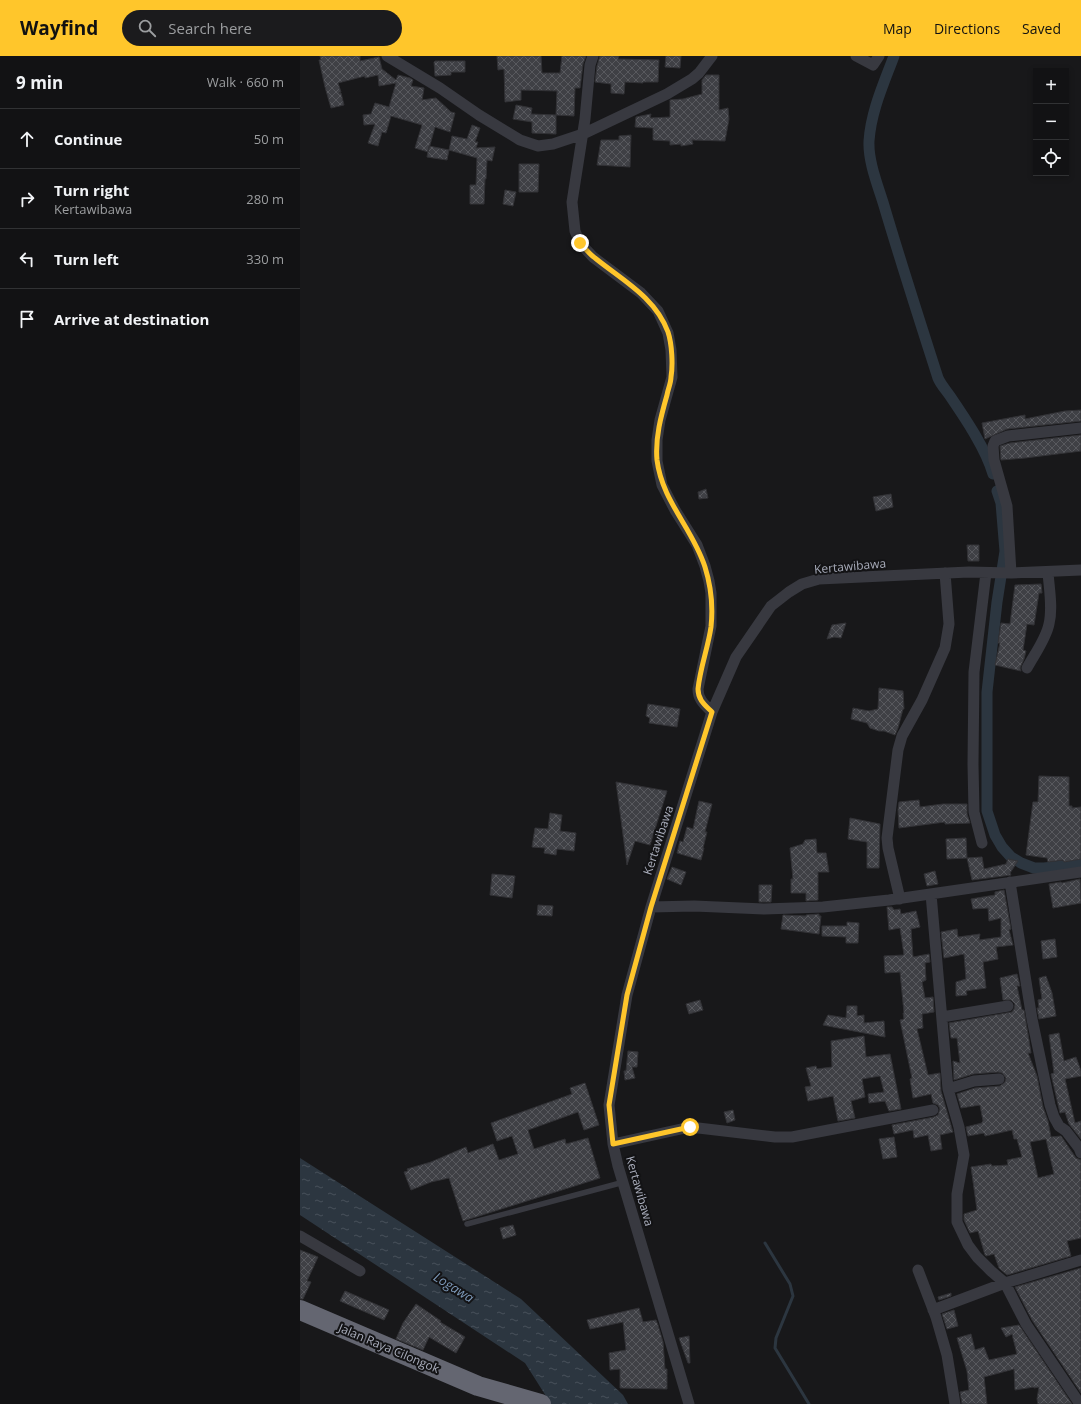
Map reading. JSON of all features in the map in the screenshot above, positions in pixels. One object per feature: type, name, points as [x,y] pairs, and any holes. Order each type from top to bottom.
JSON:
[{"type":"highway","name":"Jalan Raya Cilongok","points":[[300,1310],[478,1386],[541,1404]]},
{"type":"street","points":[[387,56],[440,88],[479,115],[520,140],[538,146],[553,144],[584,127],[668,94],[700,73],[712,56]]},
{"type":"street","points":[[593,56],[590,65],[584,127],[572,202],[575,231],[580,243],[593,257],[641,292],[658,311],[668,333],[671,350],[672,377],[656,440],[657,461],[662,485],[697,546],[709,581],[711,593],[711,626],[698,689],[698,696],[702,703],[712,712]]},
{"type":"street","points":[[864,60],[874,65],[879,56]]},
{"type":"street","points":[[1009,573],[1007,506],[994,460],[993,446],[995,441],[1008,436],[1081,428]]},
{"type":"street","name":"Kertawibawa","points":[[689,1404],[613,1144],[609,1105],[627,995],[651,907],[712,712],[736,658],[771,606],[798,587],[819,579],[969,572],[1009,573],[1081,570]]},
{"type":"street","points":[[1027,668],[1050,624],[1048,572]]},
{"type":"street","points":[[900,899],[887,838],[897,758],[902,736],[922,700],[945,648],[949,624],[947,573]]},
{"type":"street","points":[[982,843],[974,812],[972,764],[974,672],[989,573]]},
{"type":"street","points":[[651,907],[694,906],[804,908],[900,899],[1081,872]]},
{"type":"street","points":[[1010,882],[1030,1011],[1050,1105],[1059,1126],[1066,1131],[1081,1153]]},
{"type":"street","points":[[931,894],[948,1089],[959,1127],[964,1155],[957,1194],[957,1222],[968,1245],[977,1257],[1005,1283],[1026,1324],[1080,1404]]},
{"type":"street","points":[[942,1017],[1008,1006]]},
{"type":"street","points":[[948,1089],[974,1081],[999,1079]]},
{"type":"street","points":[[613,1144],[690,1127],[775,1137],[792,1137],[933,1110]]},
{"type":"street","points":[[300,1236],[360,1271]]},
{"type":"street","points":[[933,1310],[1005,1283],[1081,1260]]},
{"type":"street","points":[[918,1270],[933,1310],[947,1355],[955,1404]]},
{"type":"lane","points":[[467,1224],[624,1182]]},
{"type":"water","name":"Logawa","points":[[300,1158],[521,1299],[623,1395],[628,1404],[551,1404],[525,1363],[300,1215]]},
{"type":"building","points":[[320,56],[360,56],[360,61],[379,57],[382,69],[396,80],[398,75],[410,78],[413,80],[411,86],[424,88],[422,100],[436,98],[451,112],[455,113],[450,132],[435,127],[428,152],[415,148],[422,125],[391,116],[386,133],[382,132],[378,146],[368,143],[375,124],[364,125],[363,115],[371,114],[375,103],[389,107],[396,83],[379,86],[378,75],[365,78],[365,76],[338,83],[341,92],[339,93],[341,93],[344,105],[331,108],[319,60],[321,60]]},
{"type":"building","points":[[497,56],[541,56],[542,73],[560,73],[562,56],[586,56],[583,64],[580,88],[575,88],[574,116],[556,115],[557,91],[521,90],[521,100],[505,102],[504,69],[498,70]]},
{"type":"building","points":[[600,56],[619,56],[618,59],[659,60],[658,82],[625,82],[624,94],[611,93],[611,84],[595,82]]},
{"type":"building","points":[[666,56],[681,56],[680,68],[665,67]]},
{"type":"building","points":[[435,61],[465,61],[465,72],[451,72],[451,75],[435,76]]},
{"type":"building","points":[[706,75],[719,75],[719,110],[728,108],[729,119],[725,141],[692,140],[693,144],[681,146],[681,144],[670,145],[670,141],[653,140],[653,128],[635,127],[636,117],[651,114],[650,118],[670,117],[670,100],[683,99],[702,94],[702,80]]},
{"type":"building","points":[[516,105],[532,108],[531,114],[556,115],[556,134],[532,133],[532,122],[513,119]]},
{"type":"building","points":[[472,125],[480,128],[475,142],[478,142],[476,148],[495,147],[492,161],[487,160],[484,204],[470,204],[470,185],[476,185],[477,158],[449,150],[452,136],[467,139]]},
{"type":"building","points":[[631,135],[630,167],[597,165],[601,140],[619,140],[619,136]]},
{"type":"building","points":[[429,146],[449,150],[447,160],[427,157]]},
{"type":"building","points":[[519,164],[539,164],[538,192],[519,192]]},
{"type":"building","points":[[505,190],[516,192],[513,206],[503,204]]},
{"type":"building","points":[[1081,410],[1081,421],[1007,429],[985,439],[982,423],[1025,415],[1025,419],[1065,411]]},
{"type":"building","points":[[1081,435],[1081,451],[1001,460],[1000,446],[1010,443]]},
{"type":"building","points":[[706,489],[708,498],[699,499],[698,492]]},
{"type":"building","points":[[891,494],[893,507],[876,511],[873,497]]},
{"type":"building","points":[[967,545],[979,545],[979,561],[968,561]]},
{"type":"building","points":[[1041,584],[1042,593],[1039,593],[1034,625],[1027,624],[1023,650],[1026,651],[1020,668],[1021,671],[995,665],[1000,643],[998,643],[1001,623],[1010,624],[1015,585]]},
{"type":"building","points":[[846,623],[841,638],[834,637],[827,639],[832,625]]},
{"type":"building","points":[[879,688],[903,691],[904,709],[895,735],[870,728],[867,723],[851,719],[853,708],[869,711],[878,709]]},
{"type":"building","points":[[648,704],[680,709],[677,727],[649,723],[650,718],[646,716]]},
{"type":"building","points":[[1039,776],[1069,777],[1069,806],[1072,806],[1072,808],[1081,807],[1081,859],[1064,862],[1063,860],[1048,862],[1047,858],[1026,855],[1033,802],[1038,802]]},
{"type":"building","points":[[616,782],[667,791],[650,845],[635,841],[627,865]]},
{"type":"building","points":[[919,800],[920,807],[943,804],[967,804],[967,814],[970,823],[945,824],[945,822],[899,828],[899,802]]},
{"type":"building","points":[[699,801],[712,804],[705,832],[707,832],[701,860],[677,853],[680,841],[683,842],[687,827],[693,829]]},
{"type":"building","points":[[550,813],[562,815],[560,831],[576,833],[574,851],[557,849],[556,855],[544,853],[545,848],[532,847],[535,828],[548,829]]},
{"type":"building","points":[[850,818],[880,824],[879,868],[867,868],[867,842],[848,839]]},
{"type":"building","points":[[966,838],[967,858],[947,859],[946,839]]},
{"type":"building","points":[[816,839],[817,853],[826,853],[829,872],[818,872],[818,900],[806,901],[806,893],[791,893],[791,879],[793,879],[790,848],[803,844],[805,840]]},
{"type":"building","points":[[982,857],[984,869],[1006,864],[1008,859],[1018,861],[1010,873],[1011,875],[972,880],[967,858]]},
{"type":"building","points":[[672,867],[686,872],[681,885],[667,879]]},
{"type":"building","points":[[935,871],[938,884],[927,886],[924,874]]},
{"type":"building","points":[[492,874],[515,876],[512,898],[490,895]]},
{"type":"building","points":[[1080,879],[1081,903],[1053,908],[1049,884]]},
{"type":"building","points":[[759,885],[772,885],[771,902],[759,902]]},
{"type":"building","points":[[1004,890],[1011,929],[1009,930],[1013,945],[996,947],[998,959],[983,962],[986,988],[966,991],[967,995],[956,996],[956,982],[966,979],[964,954],[944,958],[941,932],[957,929],[958,937],[980,934],[979,940],[1001,937],[1001,918],[989,921],[988,908],[973,909],[971,899],[995,895],[995,892]]},
{"type":"building","points":[[538,905],[553,906],[552,916],[537,915]]},
{"type":"building","points":[[887,907],[892,907],[894,910],[900,909],[901,914],[916,911],[920,927],[911,929],[913,957],[929,954],[930,962],[925,963],[926,980],[922,982],[925,998],[933,997],[934,1012],[922,1014],[923,1028],[917,1029],[928,1075],[940,1073],[941,1091],[953,1132],[940,1135],[942,1149],[931,1151],[928,1135],[914,1138],[913,1130],[894,1134],[892,1125],[934,1117],[938,1115],[940,1109],[938,1105],[933,1103],[931,1094],[913,1098],[910,1079],[912,1078],[900,1020],[904,1019],[904,1013],[900,972],[885,973],[884,956],[904,955],[900,928],[889,930]]},
{"type":"building","points":[[819,914],[819,916],[821,916],[819,934],[781,929],[783,915],[806,916]]},
{"type":"building","points":[[847,922],[859,923],[858,943],[846,943],[846,937],[822,936],[822,926],[847,926]]},
{"type":"building","points":[[1055,939],[1057,957],[1043,959],[1041,941]]},
{"type":"building","points":[[1017,974],[1020,986],[1017,986],[1022,1010],[1024,1010],[1031,1053],[1028,1053],[1037,1076],[1051,1137],[1061,1136],[1076,1158],[1081,1160],[1081,1238],[1067,1241],[1071,1256],[1007,1275],[999,1268],[994,1254],[985,1255],[978,1231],[970,1233],[964,1220],[964,1214],[977,1210],[971,1167],[991,1164],[992,1166],[1008,1165],[1007,1160],[1022,1157],[1017,1139],[1014,1139],[1012,1130],[985,1136],[984,1133],[968,1136],[966,1127],[982,1123],[983,1121],[980,1105],[961,1108],[957,1094],[975,1088],[1000,1086],[1005,1082],[1006,1078],[1002,1073],[998,1072],[973,1074],[954,1080],[953,1061],[960,1063],[957,1038],[951,1038],[949,1023],[1012,1012],[1015,1004],[1011,1000],[1003,1000],[1000,978]],"holes":[[[1046,1139],[1054,1174],[1038,1178],[1030,1142]]]},
{"type":"building","points":[[1046,976],[1052,993],[1056,1016],[1039,1019],[1037,1008],[1039,1008],[1038,1000],[1042,999],[1039,978]]},
{"type":"building","points":[[700,1000],[703,1010],[689,1014],[686,1004]]},
{"type":"building","points":[[847,1006],[857,1006],[857,1016],[864,1015],[864,1023],[884,1021],[885,1037],[823,1025],[828,1015],[846,1018]]},
{"type":"building","points":[[1059,1033],[1064,1061],[1076,1057],[1081,1071],[1081,1076],[1065,1079],[1075,1123],[1081,1121],[1081,1139],[1069,1124],[1065,1112],[1060,1113],[1051,1074],[1054,1073],[1049,1035]]},
{"type":"building","points":[[864,1036],[866,1057],[890,1054],[901,1109],[889,1111],[885,1101],[869,1103],[868,1094],[884,1092],[880,1076],[862,1079],[865,1097],[851,1101],[855,1118],[838,1121],[833,1096],[808,1101],[805,1087],[811,1086],[806,1068],[816,1066],[817,1069],[832,1067],[831,1041]]},
{"type":"building","points":[[628,1051],[638,1052],[637,1067],[632,1067],[635,1078],[625,1080],[624,1071],[626,1071]]},
{"type":"building","points":[[585,1083],[599,1125],[584,1130],[578,1112],[528,1130],[534,1149],[565,1139],[566,1144],[588,1138],[600,1178],[463,1221],[449,1178],[431,1182],[411,1190],[404,1172],[408,1171],[407,1169],[431,1162],[466,1147],[468,1153],[493,1144],[499,1160],[518,1154],[512,1136],[497,1141],[491,1123],[572,1094],[570,1088]]},
{"type":"building","points":[[733,1110],[735,1120],[727,1123],[724,1112]]},
{"type":"building","points":[[894,1137],[897,1157],[883,1159],[879,1139]]},
{"type":"building","points":[[513,1225],[516,1235],[503,1239],[500,1228]]},
{"type":"building","points":[[300,1250],[318,1257],[307,1281],[311,1282],[303,1299],[300,1299]]},
{"type":"building","points":[[1081,1268],[1081,1393],[1032,1320],[1015,1287]]},
{"type":"building","points":[[345,1291],[389,1310],[384,1320],[340,1301]]},
{"type":"building","points":[[951,1293],[951,1296],[939,1300],[938,1297]]},
{"type":"building","points":[[416,1304],[441,1321],[440,1322],[465,1337],[456,1353],[429,1337],[423,1350],[396,1339],[403,1323]]},
{"type":"building","points":[[639,1308],[643,1322],[656,1320],[658,1325],[663,1342],[665,1369],[667,1369],[667,1389],[620,1388],[620,1369],[610,1370],[609,1353],[626,1350],[623,1322],[590,1329],[587,1320]]},
{"type":"building","points":[[954,1310],[958,1326],[947,1329],[942,1314]]},
{"type":"building","points":[[1019,1325],[1072,1404],[1038,1404],[1037,1399],[1039,1387],[1015,1390],[1014,1369],[984,1377],[987,1404],[962,1404],[960,1392],[969,1390],[967,1371],[957,1338],[971,1334],[975,1350],[984,1347],[989,1360],[1017,1354],[1012,1334],[1006,1337],[1001,1328]]},
{"type":"building","points":[[689,1336],[690,1363],[688,1363],[679,1338]]},
{"type":"waterway","points":[[894,56],[878,97],[872,119],[869,141],[872,167],[938,378],[974,434],[990,464],[993,474]]},
{"type":"waterway","points":[[997,491],[1001,503],[1005,551],[997,602],[987,692],[987,811],[995,835],[1002,847],[1011,857],[1021,863],[1034,868],[1081,864]]},
{"type":"waterway","points":[[765,1243],[790,1284],[793,1296],[776,1338],[775,1348],[809,1404]]},
{"type":"route","points":[[580,243],[593,257],[641,292],[658,311],[668,333],[671,350],[672,377],[656,440],[657,461],[662,485],[697,546],[705,566],[711,593],[711,626],[699,680],[698,696],[702,703],[712,712],[651,907],[627,995],[609,1105],[613,1144],[690,1127]]}]
